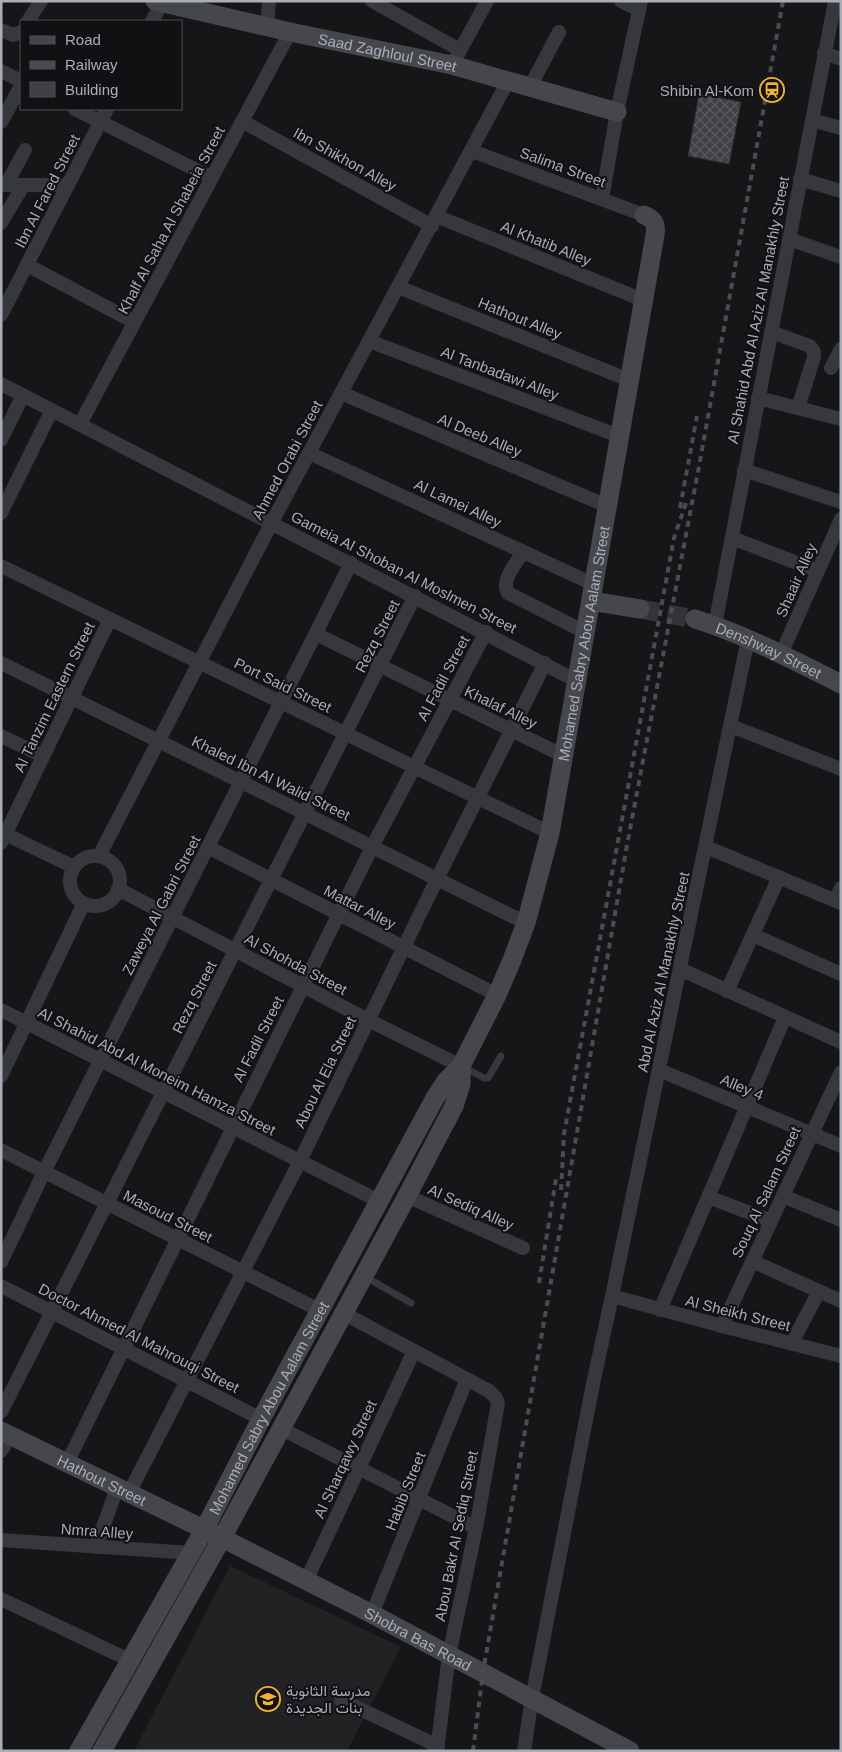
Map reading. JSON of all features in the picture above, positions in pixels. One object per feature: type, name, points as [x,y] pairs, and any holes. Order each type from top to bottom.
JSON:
[{"type":"street","points":[[29,20],[41,1]]},
{"type":"street","points":[[267,27],[269,1]]},
{"type":"street","points":[[372,1],[456,58],[485,2]]},
{"type":"street","points":[[602,199],[617,112],[640,6],[621,1]]},
{"type":"street","points":[[152,20],[158,2]]},
{"type":"street","name":"Saad Zaghloul Street","points":[[158,2],[290,32],[456,58],[508,81],[617,112]]},
{"type":"street","name":"Al Shahid Abd Al Aziz Al Manakhly Street","points":[[715,625],[824,53],[838,2]]},
{"type":"street","points":[[1,30],[13,35],[20,32]]},
{"type":"street","name":"Khalf Al Saha Al Shabeia Street","points":[[80,424],[290,32]]},
{"type":"street","points":[[530,87],[559,32]]},
{"type":"street","points":[[824,53],[841,59]]},
{"type":"street","points":[[1,71],[20,80]]},
{"type":"street","name":"Ahmed Orabi Street","points":[[99,856],[272,522],[508,81]]},
{"type":"street","points":[[1,122],[20,88]]},
{"type":"street","points":[[77,110],[212,178]]},
{"type":"street","name":"Ibn Al Fared Street","points":[[1,315],[107,110]]},
{"type":"street","points":[[812,120],[841,128]]},
{"type":"street","name":"Ibn Shikhon Alley","points":[[242,121],[434,221]]},
{"type":"street","points":[[24,150],[4,185],[68,185]]},
{"type":"street","name":"Salima Street","points":[[472,151],[644,215]]},
{"type":"street","points":[[800,180],[841,191]]},
{"type":"street","points":[[1,223],[23,186]]},
{"type":"street","name":"Mohamed Sabry Abou Aalam Street","points":[[79,1751],[204,1530],[319,1310],[440,1089],[461,1066],[497,995],[526,923],[550,833],[656,228],[655,222],[650,217],[644,215]]},
{"type":"street","name":"Al Khatib Alley","points":[[434,221],[643,300]]},
{"type":"street","points":[[788,239],[841,256]]},
{"type":"street","points":[[27,265],[134,322]]},
{"type":"street","name":"Hathout Alley","points":[[398,287],[630,380]]},
{"type":"street","points":[[771,332],[810,346],[814,352],[814,358],[798,408]]},
{"type":"street","name":"Al Tanbadawi Alley","points":[[369,341],[620,436]]},
{"type":"street","points":[[831,368],[841,349]]},
{"type":"street","name":"Gameia Al Shoban Al Moslmen Street","points":[[1,384],[486,632],[577,681]]},
{"type":"street","name":"Al Deeb Alley","points":[[341,394],[607,506]]},
{"type":"street","points":[[1,440],[23,395]]},
{"type":"street","points":[[758,398],[841,419]]},
{"type":"street","points":[[1,513],[52,410]]},
{"type":"street","name":"Al Lamei Alley","points":[[309,453],[523,552],[592,592]]},
{"type":"street","points":[[744,470],[841,502]]},
{"type":"street","name":"Shaair Alley","points":[[781,654],[841,519]]},
{"type":"street","points":[[732,538],[818,571]]},
{"type":"street","points":[[523,552],[506,581],[506,590],[511,595],[585,632]]},
{"type":"street","name":"Zaweya Al Gabri Street","points":[[1,1262],[44,1172],[351,564]]},
{"type":"street","name":"Port Said Street","points":[[1,566],[550,833]]},
{"type":"street","points":[[592,592],[640,609]]},
{"type":"street","name":"Rezq Street","points":[[1,1412],[415,596]]},
{"type":"street","name":"Al Tanzim Eastern Street","points":[[3,837],[110,619]]},
{"type":"street","name":"Denshway Street","points":[[695,619],[748,639],[841,684]]},
{"type":"street","name":"Al Fadil Street","points":[[67,1463],[338,914],[486,632]]},
{"type":"street","name":"Khalaf Alley","points":[[316,634],[564,756]]},
{"type":"street","name":"Abd Al Aziz Al Manakhly Street","points":[[524,1751],[532,1698],[592,1384],[612,1296],[748,639]]},
{"type":"street","name":"Khaled Ibn Al Walid Street","points":[[1,662],[526,923]]},
{"type":"street","name":"Abou Al Ela Street","points":[[96,1547],[123,1491],[187,1381],[244,1272],[545,663]]},
{"type":"street","points":[[731,726],[841,769]]},
{"type":"street","points":[[1,736],[44,756]]},
{"type":"street","points":[[3,837],[74,868]]},
{"type":"street","name":"Mattar Alley","points":[[208,847],[497,995]]},
{"type":"street","points":[[706,847],[779,878],[839,897]]},
{"type":"street","points":[[99,856],[112,863],[116,868],[120,882],[114,896],[108,902],[92,905],[84,903],[77,898],[72,891],[70,875],[74,868],[85,858],[99,856]]},
{"type":"street","points":[[727,990],[779,878]]},
{"type":"street","name":"Al Shohda Street","points":[[118,889],[368,1020],[461,1066]]},
{"type":"street","points":[[1,1076],[84,903]]},
{"type":"street","points":[[753,935],[841,974]]},
{"type":"street","points":[[680,969],[841,1042]]},
{"type":"street","name":"Al Shahid Abd Al Moneim Hamza Street","points":[[1,1010],[379,1201]]},
{"type":"street","points":[[660,1310],[785,1016]]},
{"type":"street","name":"Mohamed Sabry Abou Aalam Street","points":[[102,1751],[282,1429],[407,1196],[454,1106],[461,1084],[461,1066]]},
{"type":"street","name":"Alley 4","points":[[659,1070],[841,1146]]},
{"type":"street","name":"Souq Al Salam Street","points":[[722,1326],[840,1075]]},
{"type":"street","name":"Masoud Street","points":[[1,1150],[319,1310]]},
{"type":"street","name":"Al Sediq Alley","points":[[407,1196],[523,1248]]},
{"type":"street","points":[[708,1196],[771,1221]]},
{"type":"street","points":[[783,1196],[841,1220]]},
{"type":"street","points":[[752,1261],[841,1301]]},
{"type":"street","points":[[344,1266],[364,1276]]},
{"type":"street","name":"Doctor Ahmed Al Mahrouqi Street","points":[[1,1286],[262,1419]]},
{"type":"street","points":[[792,1343],[819,1291]]},
{"type":"street","name":"Al Sheikh Street","points":[[612,1296],[841,1356]]},
{"type":"street","points":[[343,1313],[467,1379]]},
{"type":"street","name":"Al Sharqawy Street","points":[[306,1581],[414,1351]]},
{"type":"street","name":"Abou Bakr Al Sediq Street","points":[[437,1749],[449,1655],[476,1528],[498,1409],[496,1398],[489,1391],[467,1379]]},
{"type":"street","name":"Habib Street","points":[[372,1614],[467,1379]]},
{"type":"street","points":[[282,1429],[476,1528]]},
{"type":"street","name":"Hathout Street","points":[[4,1439],[67,1463],[204,1530]]},
{"type":"street","name":"Shobra Bas Road","points":[[204,1530],[372,1614],[630,1751]]},
{"type":"street","name":"Nmra Alley","points":[[1,1540],[191,1553]]},
{"type":"street","points":[[1,1599],[129,1660]]},
{"type":"street","points":[[341,1700],[437,1749]]},
{"type":"lane","points":[[461,1066],[484,1078],[488,1078],[500,1056]]},
{"type":"lane","points":[[364,1276],[411,1303]]},
{"type":"shaded area","name":"مدرسة الثانوية بنات الجديدة","points":[[230,1566],[401,1647],[347,1751],[134,1751]]},
{"type":"building","points":[[699,94],[741,102],[729,164],[688,156]]},
{"type":"tunnel","points":[[640,609],[695,619]]},
{"type":"railway","points":[[473,1751],[483,1672],[627,845],[700,461],[783,1]]},
{"type":"railway","points":[[680,508],[697,416]]},
{"type":"railway","points":[[561,1190],[564,1134],[674,538],[687,500]]},
{"type":"railway","points":[[539,1283],[556,1179]]},
{"type":"place","name":"Shibin Al-Kom","points":[[772,90]]},
{"type":"place","name":"مدرسة الثانوية بنات الجديدة","points":[[268,1699]]}]
